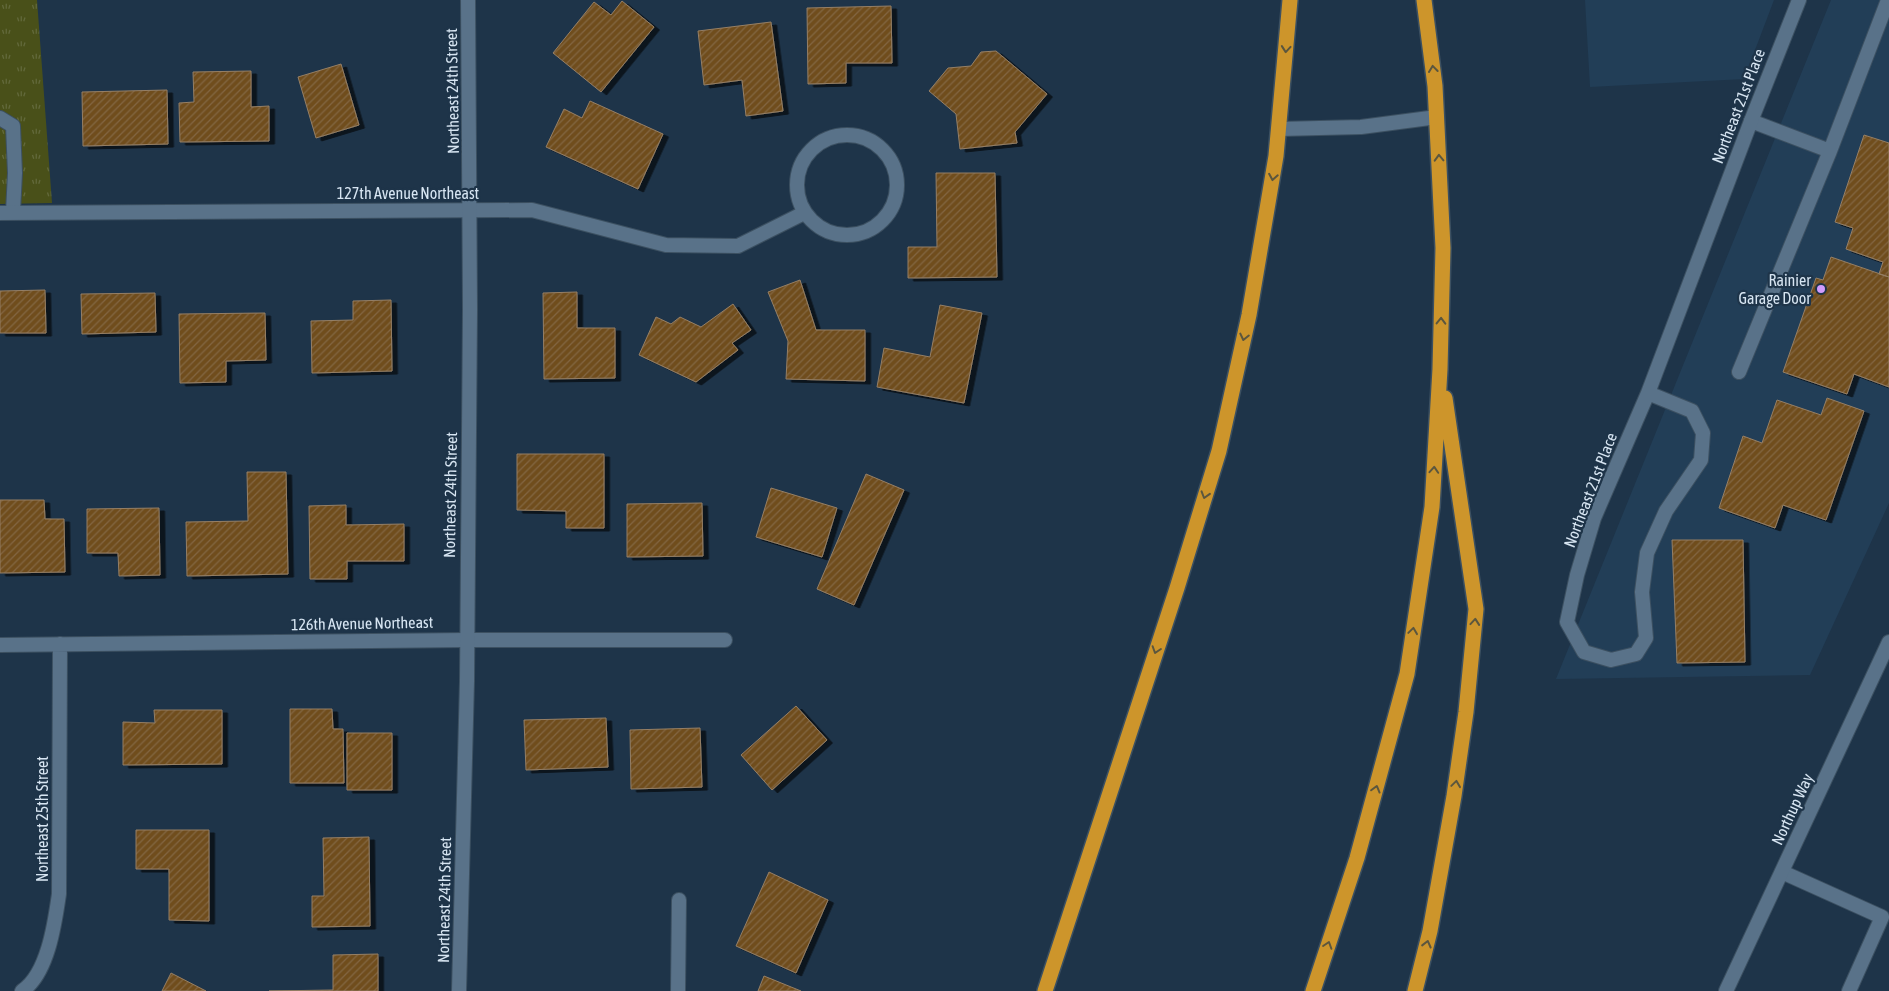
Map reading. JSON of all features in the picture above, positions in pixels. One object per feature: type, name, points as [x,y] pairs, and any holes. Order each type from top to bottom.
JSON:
[{"type":"highway","points":[[1045,991],[1174,597],[1218,451],[1249,316],[1276,156],[1290,0]]},
{"type":"highway","points":[[1313,991],[1357,858],[1407,674],[1432,507],[1440,369],[1443,248],[1435,86],[1424,0]]},
{"type":"highway","points":[[1415,991],[1430,931],[1454,796],[1466,712],[1476,609],[1440,369]]},
{"type":"street","name":"Northeast 24th Street","points":[[459,991],[467,640],[470,210],[468,0]]},
{"type":"street","name":"Northeast 21st Place","points":[[1648,393],[1692,411],[1703,433],[1701,460],[1666,511],[1647,554],[1642,592],[1646,638],[1636,654],[1611,660],[1584,652],[1567,622],[1577,575],[1594,518],[1648,393],[1799,0]]},
{"type":"street","points":[[1739,372],[1830,151],[1888,0]]},
{"type":"street","points":[[1279,129],[1361,128],[1437,117]]},
{"type":"street","points":[[0,118],[13,126],[15,173],[7,213]]},
{"type":"street","points":[[1751,121],[1830,151]]},
{"type":"street","points":[[850,134],[874,141],[892,163],[897,177],[896,195],[888,215],[875,227],[856,234],[839,235],[816,226],[804,213],[799,202],[796,184],[797,172],[804,156],[816,144],[833,136],[850,134]]},
{"type":"street","name":"127th Avenue Northeast","points":[[7,213],[532,210],[666,245],[738,246],[804,213]]},
{"type":"street","name":"126th Avenue Northeast","points":[[0,646],[467,640],[725,640]]},
{"type":"street","name":"Northup Way","points":[[1726,991],[1889,642]]},
{"type":"street","name":"Northeast 25th Street","points":[[25,989],[42,964],[54,933],[59,894],[60,644]]},
{"type":"street","points":[[1782,872],[1882,917],[1849,991]]},
{"type":"street","points":[[678,991],[679,900]]},
{"type":"shaded area","points":[[1585,0],[1774,0],[1744,79],[1590,87]]},
{"type":"shaded area","points":[[1831,0],[1889,0],[1889,503],[1810,675],[1556,679]]},
{"type":"green space","points":[[0,0],[37,0],[52,203],[0,204]]},
{"type":"building","points":[[622,1],[654,27],[601,92],[553,53],[594,2],[611,15]]},
{"type":"building","points":[[891,6],[892,63],[846,63],[846,83],[808,84],[807,8]]},
{"type":"building","points":[[771,22],[783,111],[746,116],[742,80],[704,85],[698,31]]},
{"type":"building","points":[[996,51],[1047,94],[1015,132],[1017,143],[960,149],[956,114],[929,91],[948,68],[971,66],[981,52]]},
{"type":"building","points":[[341,64],[359,125],[316,138],[298,77]]},
{"type":"building","points":[[251,71],[251,107],[269,106],[269,141],[180,142],[179,103],[194,102],[193,72]]},
{"type":"building","points":[[167,90],[168,144],[83,146],[82,92]]},
{"type":"building","points":[[590,101],[663,134],[638,189],[546,147],[564,109],[582,118]]},
{"type":"building","points":[[1864,135],[1889,143],[1889,277],[1879,274],[1883,262],[1846,249],[1853,228],[1835,222]]},
{"type":"building","points":[[936,173],[995,173],[997,277],[908,278],[908,247],[937,247]]},
{"type":"building","points":[[1831,257],[1889,277],[1889,387],[1854,374],[1847,394],[1783,372],[1816,278],[1823,280]]},
{"type":"building","points":[[800,280],[816,330],[865,330],[865,381],[786,379],[788,341],[768,292]]},
{"type":"building","points":[[45,290],[46,333],[0,333],[0,291]]},
{"type":"building","points":[[577,292],[577,328],[615,328],[615,378],[544,379],[543,293]]},
{"type":"building","points":[[155,293],[156,332],[82,334],[81,294]]},
{"type":"building","points":[[391,300],[392,371],[312,373],[311,321],[353,320],[353,301]]},
{"type":"building","points":[[733,304],[751,330],[732,343],[738,350],[696,382],[639,355],[656,317],[671,324],[680,317],[701,327]]},
{"type":"building","points":[[940,305],[982,313],[964,403],[877,387],[884,348],[930,357]]},
{"type":"building","points":[[265,313],[266,360],[226,361],[226,382],[180,383],[179,314]]},
{"type":"building","points":[[1827,398],[1864,411],[1826,520],[1783,505],[1775,528],[1719,508],[1743,436],[1762,443],[1777,400],[1821,415]]},
{"type":"building","points":[[517,454],[604,454],[604,528],[566,528],[566,511],[517,510]]},
{"type":"building","points":[[247,472],[286,472],[288,574],[187,576],[186,522],[248,521]]},
{"type":"building","points":[[866,474],[904,490],[854,605],[817,589]]},
{"type":"building","points":[[771,488],[837,508],[822,557],[756,537]]},
{"type":"building","points":[[0,500],[44,500],[45,519],[64,519],[65,572],[0,573]]},
{"type":"building","points":[[702,503],[703,556],[627,557],[627,504]]},
{"type":"building","points":[[346,505],[346,525],[404,524],[404,561],[347,561],[347,579],[310,579],[309,506]]},
{"type":"building","points":[[159,508],[160,575],[119,576],[118,553],[87,553],[87,509]]},
{"type":"building","points":[[1672,540],[1743,540],[1745,662],[1677,663]]},
{"type":"building","points":[[796,706],[827,740],[772,790],[741,755]]},
{"type":"building","points":[[290,709],[332,709],[333,729],[343,729],[344,783],[290,783]]},
{"type":"building","points":[[154,710],[222,710],[222,764],[123,765],[123,722],[155,723]]},
{"type":"building","points":[[606,718],[608,767],[526,770],[524,720]]},
{"type":"building","points":[[700,728],[702,787],[631,789],[630,730]]},
{"type":"building","points":[[347,733],[392,733],[392,790],[347,790]]},
{"type":"building","points":[[136,830],[209,830],[209,921],[169,920],[169,869],[136,869]]},
{"type":"building","points":[[369,837],[370,926],[312,927],[312,896],[324,896],[323,838]]},
{"type":"building","points":[[769,872],[828,900],[796,973],[736,946]]},
{"type":"building","points":[[378,954],[378,991],[269,991],[333,990],[333,955]]},
{"type":"building","points":[[171,973],[206,991],[162,991]]},
{"type":"building","points":[[764,976],[801,991],[758,991]]},
{"type":"place","name":"Rainier Garage Door","points":[[1821,289]]}]
